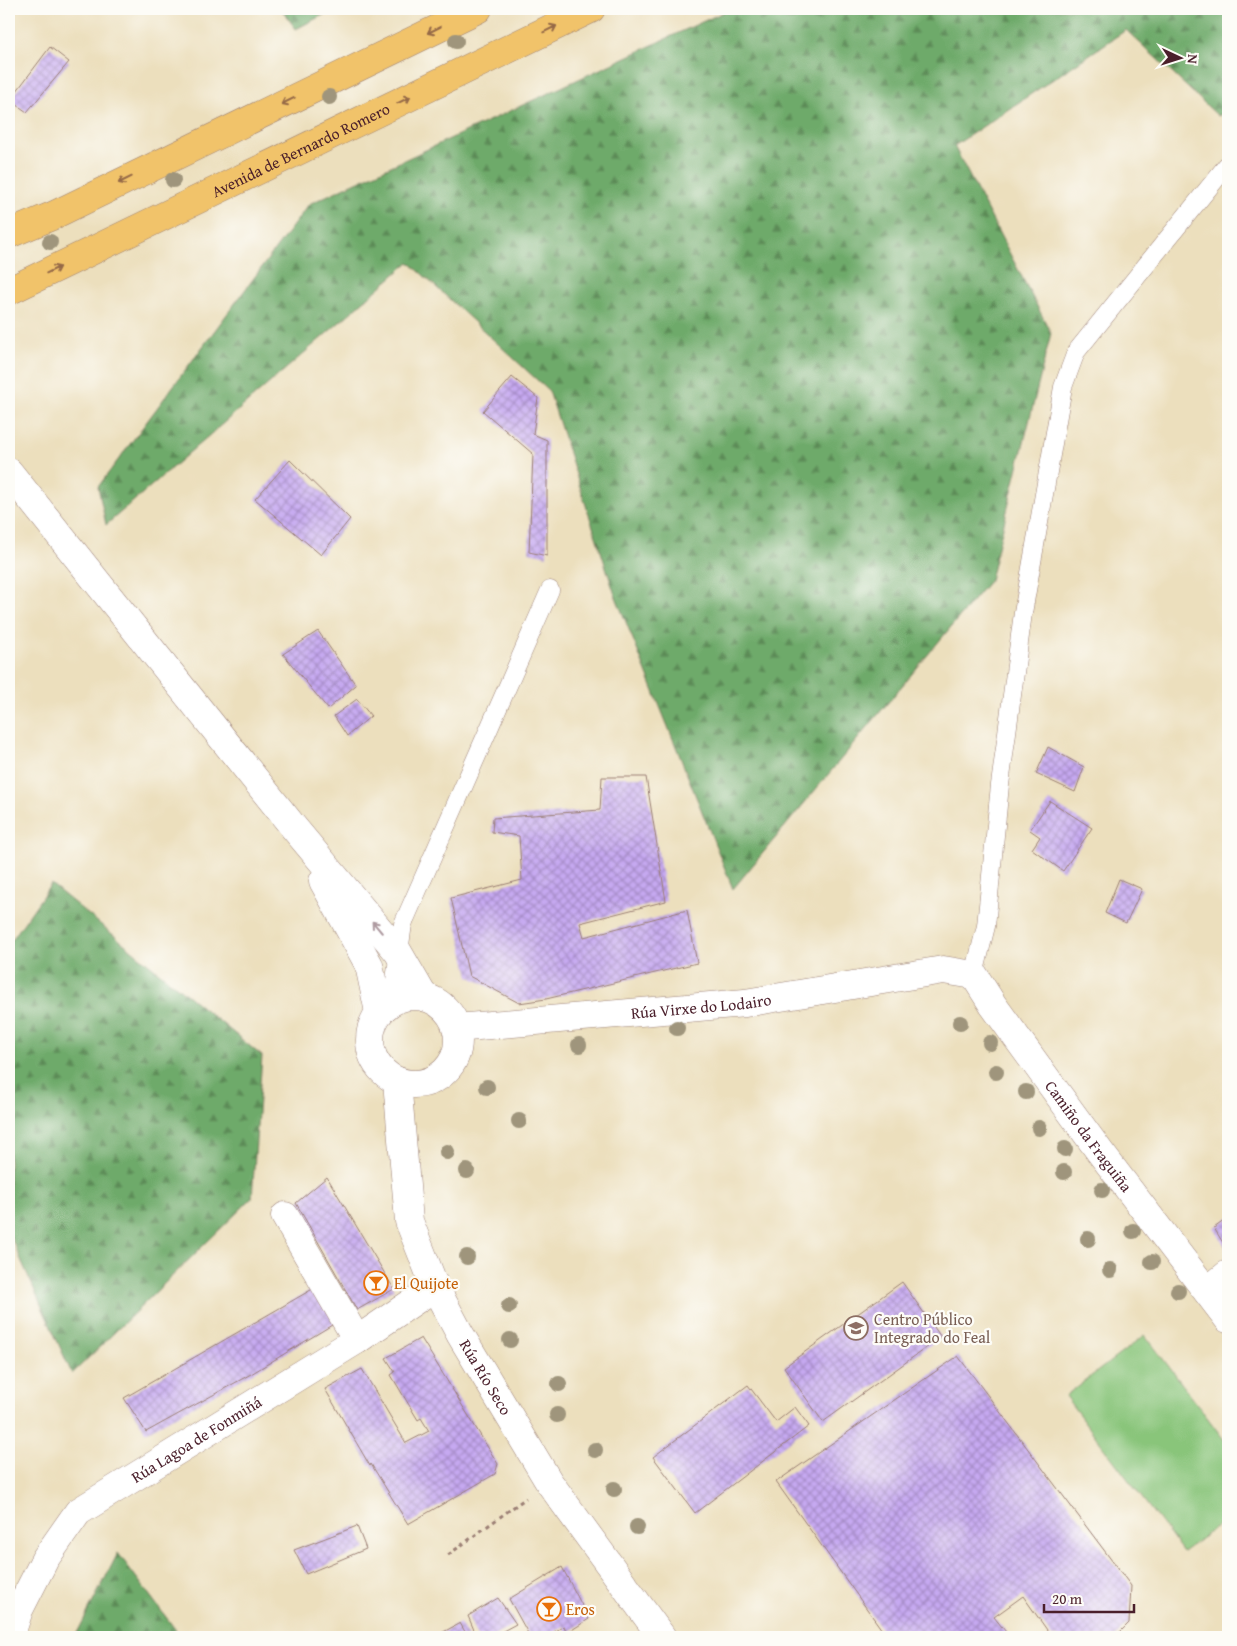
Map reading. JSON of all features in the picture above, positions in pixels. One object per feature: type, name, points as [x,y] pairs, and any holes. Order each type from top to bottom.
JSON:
[{"type":"highway","points":[[9,234],[52,216],[478,9]]},
{"type":"highway","name":"Avenida de Bernardo Romero","points":[[9,291],[591,9]]},
{"type":"street","points":[[9,472],[295,829],[398,952],[424,996],[445,1008],[456,1028],[458,1042],[455,1056],[448,1068],[438,1077],[424,1083],[410,1084],[397,1081],[378,1067],[370,1045],[373,1022],[386,1006],[402,997],[424,996]]},
{"type":"street","points":[[295,829],[368,965],[386,1006]]},
{"type":"street","name":"Rúa Virxe do Lodairo","points":[[456,1028],[745,1003],[943,970],[974,975]]},
{"type":"street","name":"Camiño da Fraguiña","points":[[974,975],[993,1005],[1100,1152],[1228,1319]]},
{"type":"street","name":"Rúa Río Seco","points":[[397,1081],[409,1221],[435,1287],[460,1334],[549,1482],[662,1637]]},
{"type":"street","points":[[285,1216],[357,1340]]},
{"type":"street","points":[[1207,1291],[1228,1274]]},
{"type":"street","name":"Rúa Lagoa de Fonmiñá","points":[[10,1637],[19,1610],[45,1559],[78,1512],[357,1340],[435,1287]]},
{"type":"lane","points":[[974,975],[986,926],[1000,785],[1023,613],[1063,387],[1076,352],[1228,164]]},
{"type":"lane","points":[[386,1006],[403,924],[550,590]]},
{"type":"path","points":[[448,1555],[549,1482]]},
{"type":"green space","points":[[281,9],[335,9],[296,29]]},
{"type":"green space","points":[[730,9],[1228,9],[1228,111],[1218,116],[1126,30],[954,146],[1051,333],[990,580],[733,889],[614,592],[549,391],[409,262],[106,525],[98,487],[309,204]]},
{"type":"green space","points":[[51,884],[262,1056],[252,1198],[72,1374],[9,1233],[9,944]]},
{"type":"green space","points":[[1145,1335],[1228,1445],[1228,1518],[1183,1552],[1065,1396]]},
{"type":"green space","points":[[118,1553],[181,1637],[75,1637]]},
{"type":"building","points":[[50,47],[69,62],[27,112],[10,100]]},
{"type":"building","points":[[512,377],[538,398],[533,434],[547,440],[547,556],[529,552],[533,454],[483,411]]},
{"type":"building","points":[[290,460],[350,519],[321,555],[255,499]]},
{"type":"building","points":[[318,631],[356,685],[328,709],[283,654]]},
{"type":"building","points":[[357,699],[371,716],[347,736],[334,716]]},
{"type":"building","points":[[1048,747],[1084,767],[1075,792],[1036,774]]},
{"type":"building","points":[[602,777],[646,777],[666,901],[580,923],[584,937],[687,910],[697,963],[546,999],[519,1003],[469,976],[451,898],[522,880],[519,836],[492,832],[493,818],[600,810]]},
{"type":"building","points":[[1050,801],[1092,828],[1063,871],[1032,849],[1040,837],[1030,830]]},
{"type":"building","points":[[1119,879],[1142,889],[1126,923],[1105,913]]},
{"type":"building","points":[[327,1177],[394,1289],[357,1310],[296,1203]]},
{"type":"building","points":[[1228,1218],[1228,1251],[1214,1228]]},
{"type":"building","points":[[902,1282],[941,1337],[823,1422],[784,1367]]},
{"type":"building","points":[[316,1287],[337,1322],[251,1374],[146,1432],[124,1398]]},
{"type":"building","points":[[421,1338],[498,1464],[495,1474],[408,1524],[371,1464],[370,1466],[325,1389],[362,1369],[406,1443],[429,1431],[421,1418],[418,1420],[391,1375],[395,1372],[386,1358]]},
{"type":"building","points":[[958,1356],[1131,1586],[1129,1623],[1115,1637],[1052,1637],[1023,1596],[994,1617],[1010,1637],[887,1637],[776,1482]]},
{"type":"building","points":[[748,1385],[776,1422],[795,1407],[809,1426],[695,1513],[653,1457]]},
{"type":"building","points":[[357,1526],[366,1549],[306,1574],[294,1550]]},
{"type":"building","name":"Eros","points":[[562,1567],[589,1619],[567,1633],[564,1626],[546,1637],[530,1637],[509,1599]]},
{"type":"building","points":[[498,1598],[516,1624],[492,1637],[477,1637],[468,1616]]},
{"type":"building","points":[[460,1623],[468,1637],[436,1637],[436,1636]]},
{"type":"place","name":"El Quijote","points":[[376,1283]]},
{"type":"place","name":"Centro Público Integrado do Feal","points":[[856,1328]]},
{"type":"place","name":"Eros","points":[[549,1609]]}]
